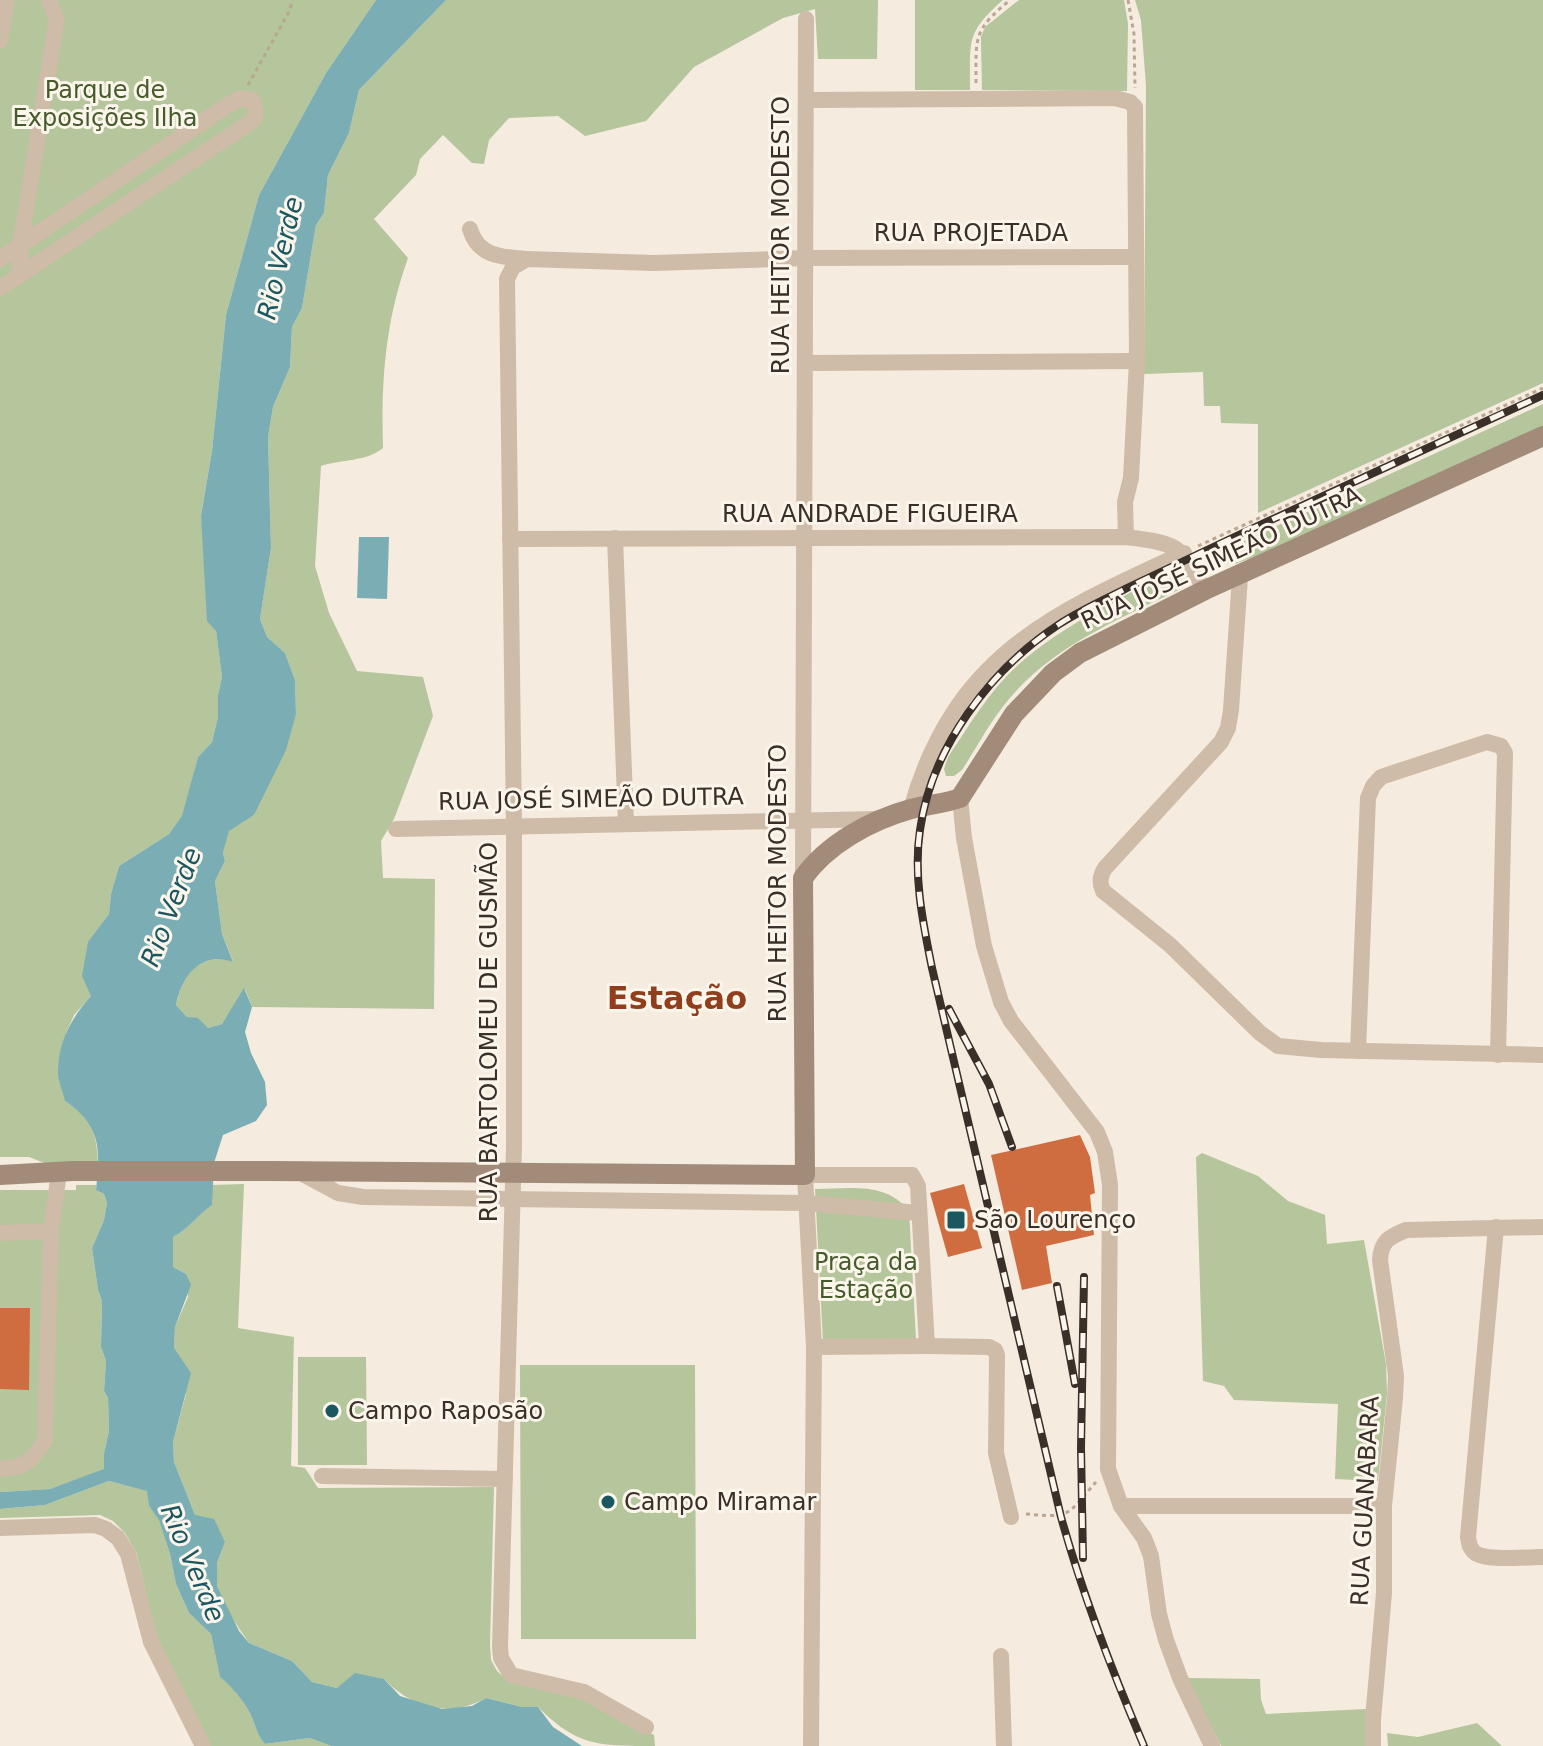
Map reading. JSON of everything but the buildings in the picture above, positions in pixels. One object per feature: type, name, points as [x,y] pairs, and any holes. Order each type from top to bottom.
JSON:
[{"type":"main road","name":"RUA JOSÉ SIMEÃO DUTRA","points":[[803,878],[813,864],[844,840],[883,819],[960,798],[1014,714],[1053,673],[1080,653],[1205,590],[1240,577],[1543,436]]},
{"type":"main road","name":"RUA HEITOR MODESTO","points":[[803,878],[805,1175]]},
{"type":"main road","points":[[0,1175],[269,1171],[805,1175]]},
{"type":"street","points":[[0,41],[7,0]]},
{"type":"street","points":[[20,275],[20,246],[55,31],[56,18],[49,0]]},
{"type":"street","name":"RUA HEITOR MODESTO","points":[[803,878],[806,19]]},
{"type":"street","points":[[0,259],[240,98],[252,100],[255,105],[254,119],[248,124],[0,288]]},
{"type":"street","points":[[807,100],[1115,98],[1130,102],[1135,107],[1137,361],[1131,478],[1125,502],[1126,537]]},
{"type":"street","points":[[470,229],[474,241],[493,257],[654,263],[806,258]]},
{"type":"street","name":"RUA PROJETADA","points":[[806,258],[1136,257]]},
{"type":"street","name":"RUA BARTOLOMEU DE GUSMÃO","points":[[527,259],[513,267],[507,279],[514,827],[513,1199],[500,1647],[505,1668],[511,1675],[584,1692],[646,1727]]},
{"type":"street","points":[[807,363],[1137,361]]},
{"type":"street","name":"RUA ANDRADE FIGUEIRA","points":[[510,539],[1126,537],[1159,542],[1184,553]]},
{"type":"street","points":[[615,538],[626,824]]},
{"type":"street","points":[[911,809],[931,750],[964,697],[986,671],[1047,621],[1090,596],[1184,553],[1205,590]]},
{"type":"street","points":[[1240,577],[1228,728],[1221,742],[1105,868],[1100,884],[1103,891],[1203,974],[1260,1033],[1278,1046],[1321,1050],[1543,1055]]},
{"type":"street","points":[[1358,1051],[1368,798],[1373,786],[1381,777],[1487,742],[1501,746],[1505,753],[1498,1055]]},
{"type":"street","points":[[960,798],[964,838],[984,946],[1001,1002],[1011,1021],[1097,1132],[1105,1152],[1110,1185],[1108,1469],[1121,1506],[1148,1547],[1166,1640],[1212,1746]]},
{"type":"street","name":"RUA JOSÉ SIMEÃO DUTRA","points":[[396,829],[883,819]]},
{"type":"street","points":[[0,1469],[21,1468],[45,1440],[51,1231],[66,1172]]},
{"type":"street","points":[[299,1172],[338,1193],[363,1197],[806,1203],[919,1213]]},
{"type":"street","points":[[805,1175],[911,1175],[918,1186],[927,1346]]},
{"type":"street","name":"RUA HEITOR MODESTO","points":[[805,1175],[814,1347],[811,1746]]},
{"type":"street","points":[[1543,1227],[1496,1227],[1468,1537],[1472,1550],[1477,1554],[1543,1557]]},
{"type":"street","name":"RUA GUANABARA","points":[[1373,1746],[1384,1593],[1384,1506],[1396,1376],[1380,1260],[1381,1247],[1388,1237],[1406,1230],[1496,1227]]},
{"type":"street","points":[[0,1233],[51,1231]]},
{"type":"street","points":[[814,1347],[989,1347],[995,1350],[996,1453],[1011,1517]]},
{"type":"street","points":[[322,1476],[505,1479]]},
{"type":"street","points":[[1121,1506],[1384,1506]]},
{"type":"street","points":[[0,1528],[82,1524],[106,1529],[118,1538],[128,1554],[151,1642],[203,1746]]},
{"type":"street","points":[[1001,1656],[1004,1746]]},
{"type":"path","points":[[240,98],[294,0]]},
{"type":"path","points":[[976,98],[976,45],[980,28],[1010,0]]},
{"type":"path","points":[[1128,0],[1134,34],[1135,107]]},
{"type":"path","points":[[1184,553],[1543,388]]},
{"type":"path","points":[[1011,1517],[1025,1514],[1061,1517],[1108,1469]]},
{"type":"green space","name":"Parque de Exposições Ilha","points":[[0,0],[376,0],[326,73],[259,195],[226,315],[212,451],[201,516],[222,677],[218,717],[212,742],[198,757],[183,816],[169,834],[119,866],[109,914],[88,943],[91,996],[74,1015],[66,1033],[65,1101],[82,1114],[91,1127],[98,1163],[47,1164],[29,1157],[0,1157]]},
{"type":"green space","points":[[446,0],[878,0],[877,59],[818,59],[815,9],[783,18],[694,67],[646,121],[585,136],[558,116],[509,118],[489,140],[484,164],[472,163],[443,135],[420,159],[416,175],[374,219],[408,258],[389,329],[383,399],[383,448],[361,458],[321,466],[315,566],[329,613],[357,671],[423,677],[433,716],[394,819],[381,841],[383,878],[435,879],[434,1009],[252,1007],[245,989],[222,1024],[208,1028],[187,1017],[176,1005],[179,994],[188,975],[202,963],[221,959],[233,961],[222,934],[215,881],[225,861],[223,853],[229,830],[254,815],[296,714],[295,680],[285,653],[267,637],[260,619],[271,548],[268,437],[273,407],[290,367],[292,327],[302,308],[316,225],[324,213],[328,175],[349,133],[359,90]]},
{"type":"green space","points":[[915,0],[1003,0],[982,22],[972,40],[970,90],[915,90]]},
{"type":"green space","points":[[1019,0],[1124,0],[1128,24],[1127,91],[982,90],[981,37],[985,27]]},
{"type":"green space","points":[[1135,0],[1543,0],[1543,383],[1258,513],[1258,424],[1221,423],[1220,406],[1204,406],[1203,372],[1144,374],[1146,86],[1141,20]]},
{"type":"green space","points":[[1543,404],[1543,430],[1278,548],[1235,564],[1200,561]]},
{"type":"green space","points":[[1175,569],[1188,572],[1189,580],[1184,587],[1091,634],[1047,663],[1002,707],[962,770],[954,776],[946,776],[944,769],[948,757],[989,697],[1018,665],[1074,624]]},
{"type":"green space","points":[[1202,1153],[1258,1176],[1288,1201],[1325,1215],[1327,1244],[1364,1240],[1386,1364],[1387,1394],[1378,1481],[1335,1479],[1338,1404],[1234,1400],[1224,1386],[1203,1381],[1196,1157]]},
{"type":"green space","points":[[244,1184],[238,1328],[294,1337],[291,1466],[305,1468],[318,1488],[494,1487],[490,1645],[491,1660],[497,1671],[508,1681],[582,1697],[654,1735],[655,1746],[590,1741],[565,1730],[538,1707],[522,1707],[486,1698],[458,1708],[445,1709],[418,1703],[384,1679],[337,1688],[312,1682],[292,1661],[249,1643],[226,1609],[217,1586],[217,1563],[225,1542],[195,1515],[174,1462],[173,1442],[186,1394],[174,1348],[175,1327],[188,1297],[186,1274],[173,1267],[173,1237],[211,1205],[212,1185]]},
{"type":"green space","points":[[76,1185],[96,1185],[96,1190],[104,1194],[107,1203],[104,1220],[92,1248],[102,1301],[101,1347],[106,1361],[104,1391],[108,1398],[109,1431],[104,1470],[50,1489],[0,1492],[0,1190],[76,1190]]},
{"type":"green space","name":"Praça da Estação","points":[[815,1189],[878,1191],[900,1201],[909,1211],[916,1340],[823,1341]]},
{"type":"green space","name":"Campo Raposão","points":[[298,1357],[366,1357],[367,1465],[298,1465]]},
{"type":"green space","name":"Campo Miramar","points":[[520,1365],[695,1365],[696,1639],[521,1639]]},
{"type":"green space","points":[[109,1481],[148,1491],[149,1506],[159,1519],[176,1584],[189,1613],[211,1634],[220,1676],[244,1703],[265,1744],[310,1738],[331,1746],[211,1746],[158,1642],[136,1552],[125,1533],[113,1521],[100,1515],[0,1518],[0,1509],[45,1505]]},
{"type":"green space","points":[[1187,1678],[1260,1679],[1261,1700],[1266,1714],[1366,1709],[1367,1746],[1221,1746]]},
{"type":"green space","points":[[1477,1723],[1502,1746],[1388,1746],[1387,1733],[1418,1737]]},
{"type":"water","name":"Rio Verde","points":[[376,0],[446,0],[359,90],[349,133],[328,175],[324,213],[316,225],[302,308],[292,327],[290,367],[273,407],[268,437],[271,548],[260,619],[267,637],[285,653],[295,680],[296,714],[286,750],[254,815],[229,831],[223,853],[225,861],[215,881],[222,934],[233,962],[211,960],[195,968],[183,984],[176,1005],[187,1017],[198,1018],[208,1028],[222,1024],[244,988],[252,1007],[245,1032],[265,1082],[267,1105],[256,1121],[223,1135],[214,1163],[212,1205],[173,1237],[173,1267],[186,1274],[191,1285],[175,1327],[174,1348],[191,1373],[173,1442],[174,1462],[195,1515],[214,1519],[225,1542],[217,1563],[217,1586],[239,1631],[249,1643],[292,1661],[312,1682],[337,1688],[355,1673],[384,1679],[400,1696],[442,1709],[472,1706],[486,1698],[522,1707],[538,1707],[553,1727],[582,1746],[331,1746],[310,1738],[265,1744],[244,1703],[220,1677],[211,1634],[189,1613],[176,1584],[159,1520],[149,1506],[147,1491],[109,1481],[45,1505],[0,1509],[0,1492],[50,1489],[104,1469],[109,1431],[108,1398],[104,1391],[106,1361],[101,1347],[102,1301],[92,1248],[104,1220],[107,1203],[104,1194],[96,1190],[96,1140],[86,1120],[65,1101],[58,1077],[59,1059],[68,1030],[91,996],[82,976],[88,942],[109,914],[119,866],[169,834],[182,816],[198,757],[212,742],[218,717],[222,677],[216,631],[207,621],[201,516],[212,451],[226,315],[259,195],[326,73]]},
{"type":"water","points":[[359,537],[389,537],[387,599],[357,598]]},
{"type":"railway","points":[[1144,1746],[1099,1633],[1061,1517],[932,968],[918,882],[918,847],[926,799],[951,741],[987,688],[1009,664],[1058,625],[1127,588],[1247,531],[1543,395]]},
{"type":"railway","points":[[949,1009],[989,1084],[1012,1147]]},
{"type":"railway","points":[[1083,1558],[1084,1277]]},
{"type":"railway","points":[[1057,1286],[1075,1384]]},
{"type":"place","name":"São Lourenço","points":[[956,1220]]},
{"type":"place","name":"Campo Raposão","points":[[332,1411]]},
{"type":"place","name":"Campo Miramar","points":[[608,1502]]},
{"type":"district","name":"Estação","points":[[677,998]]}]
